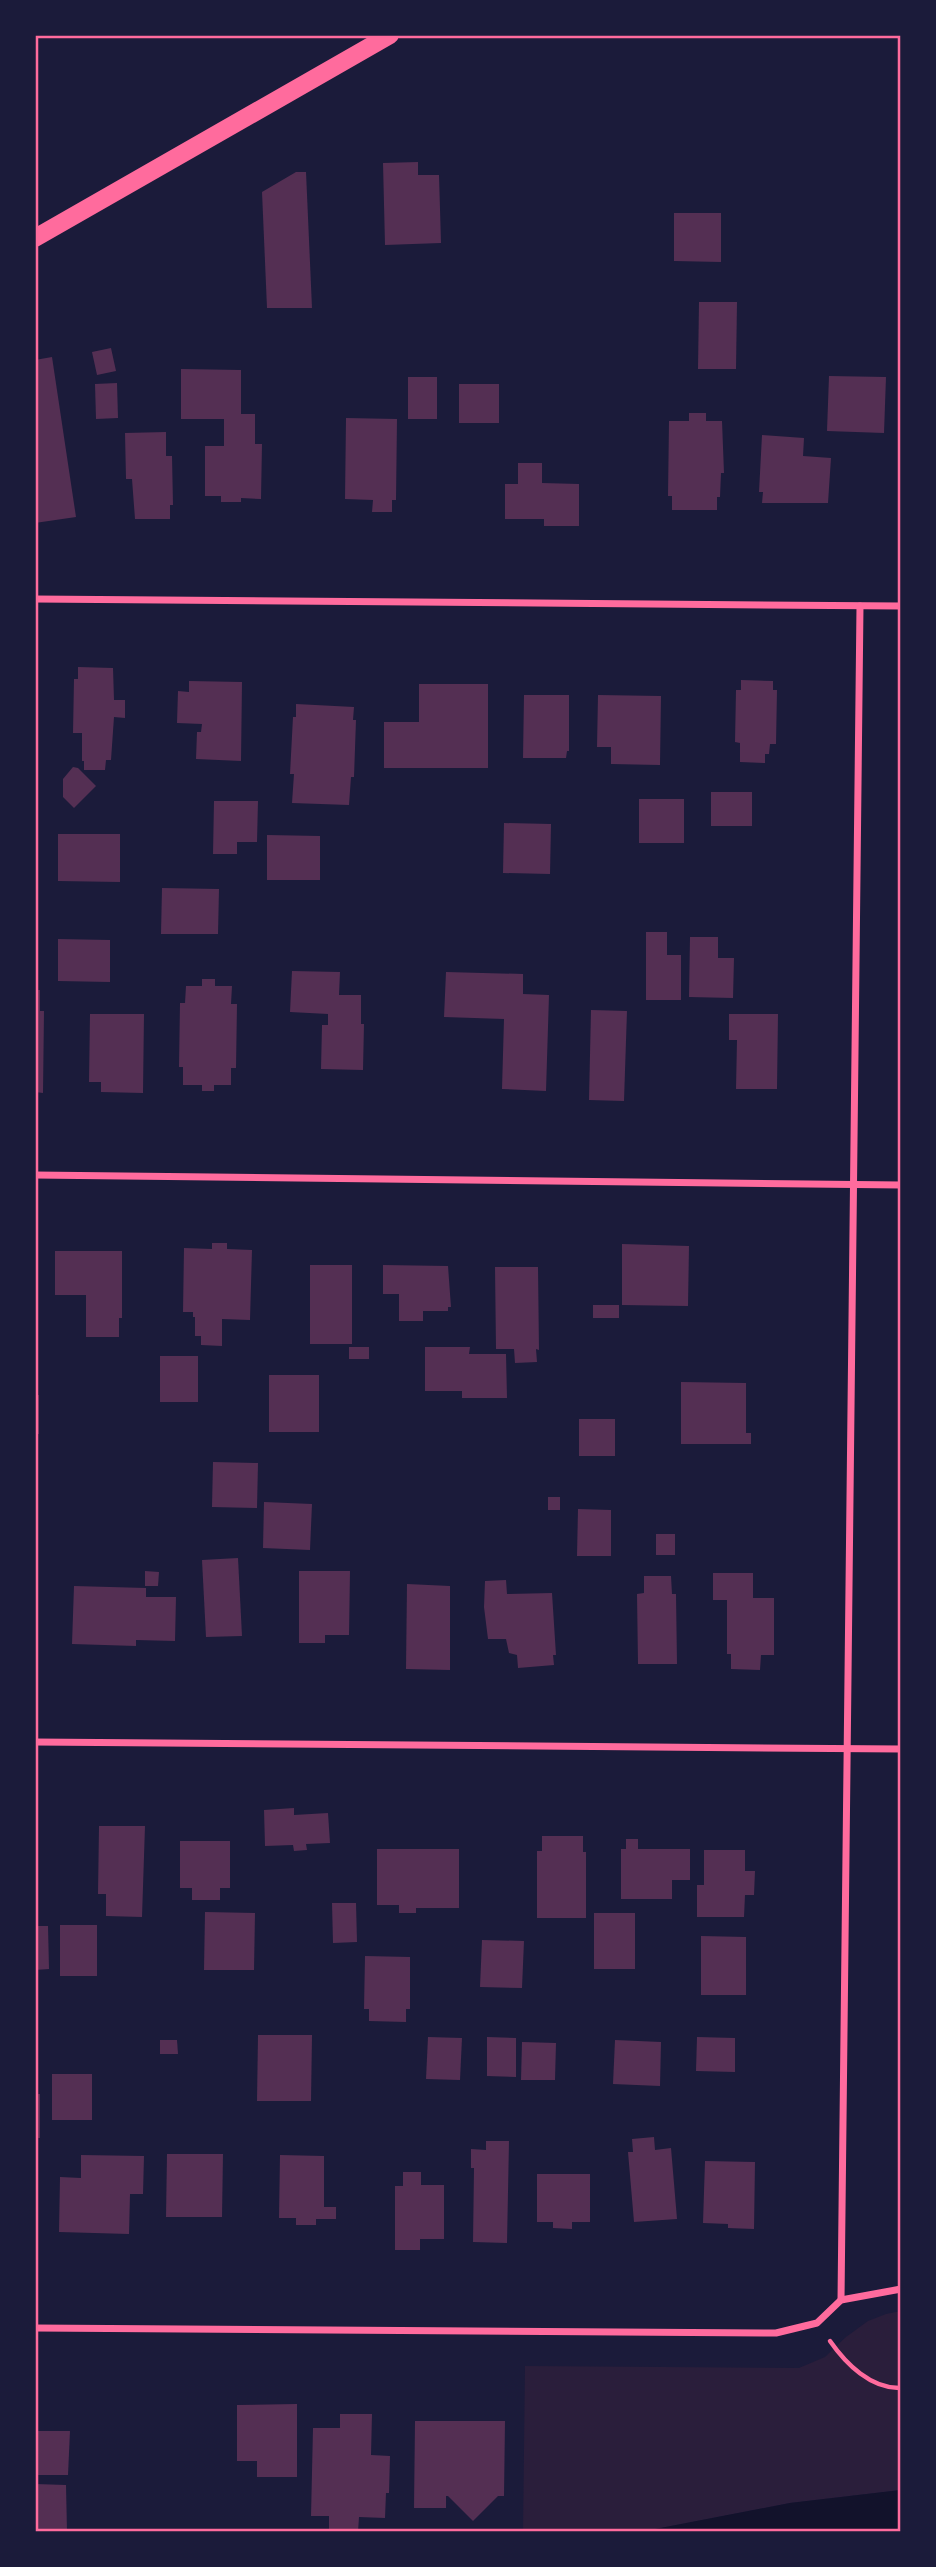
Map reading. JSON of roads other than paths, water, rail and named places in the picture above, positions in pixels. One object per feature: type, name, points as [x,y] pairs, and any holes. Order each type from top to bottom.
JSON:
[{"type":"main road","points":[[35,238],[390,35]]},
{"type":"street","points":[[35,599],[901,606]]},
{"type":"street","points":[[841,2300],[860,606]]},
{"type":"street","points":[[35,1175],[901,1185]]},
{"type":"street","points":[[35,1742],[901,1749]]},
{"type":"street","points":[[35,2328],[776,2333],[817,2323],[841,2300],[901,2288]]}]
